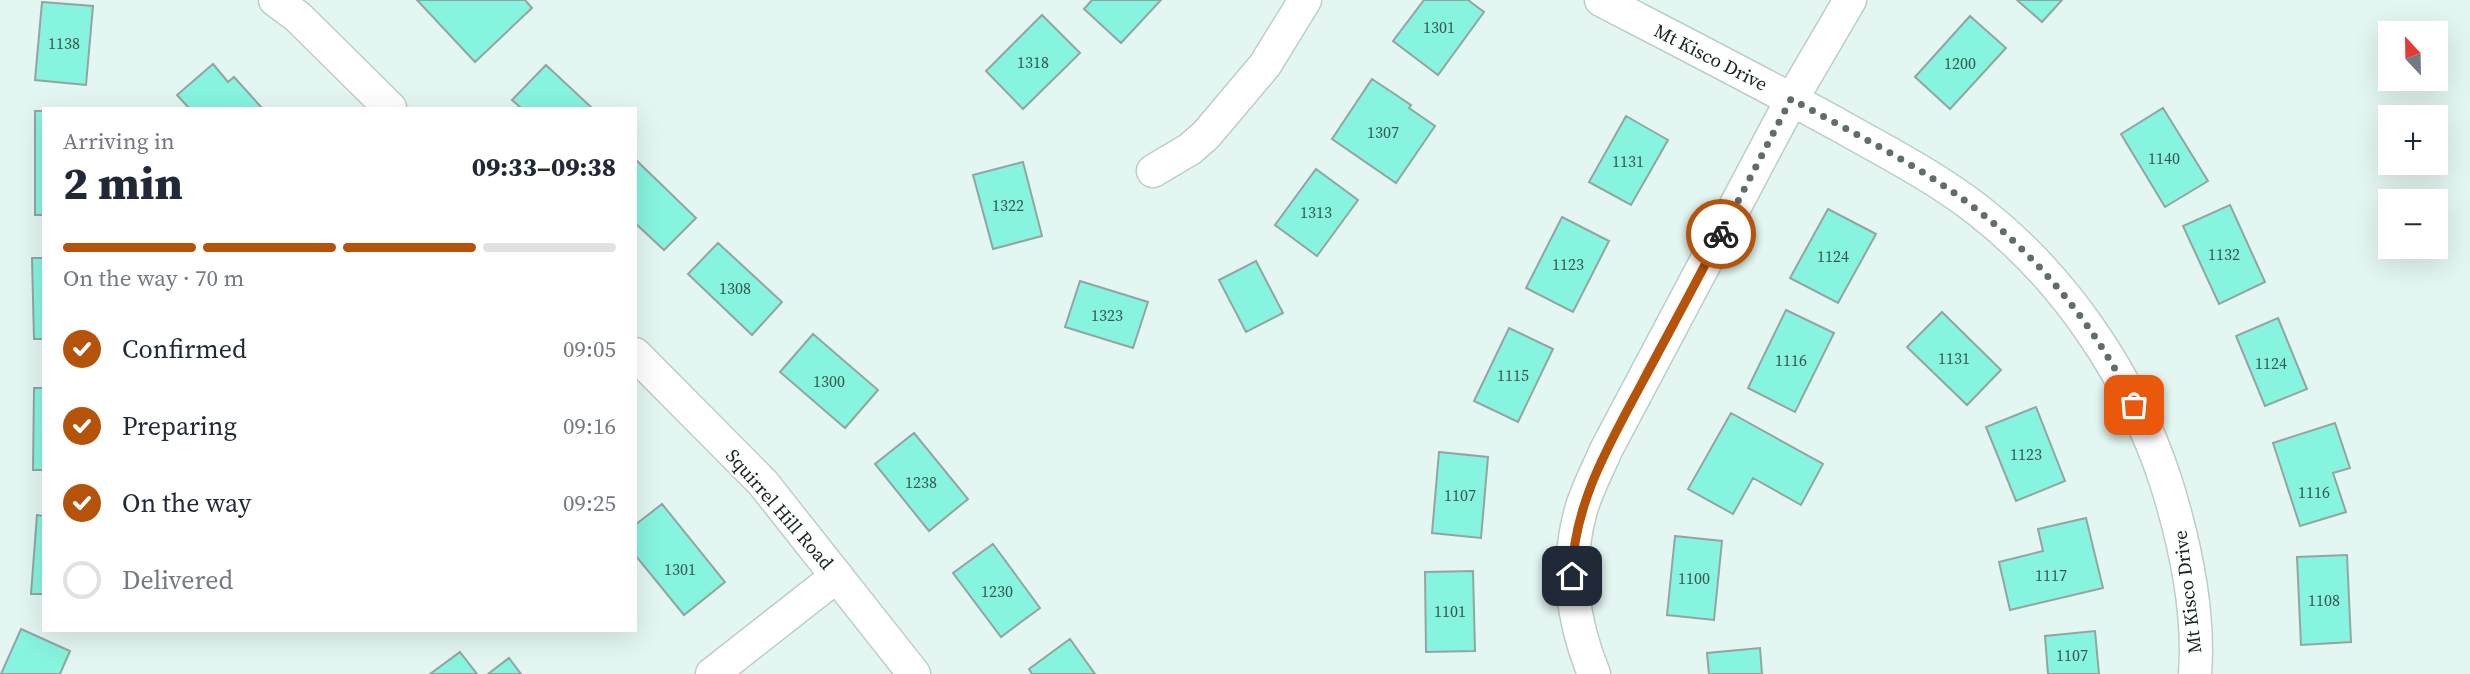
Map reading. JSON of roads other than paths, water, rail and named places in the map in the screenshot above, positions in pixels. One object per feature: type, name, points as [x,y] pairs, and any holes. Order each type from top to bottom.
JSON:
[{"type":"street","points":[[275,0],[298,17],[389,107]]},
{"type":"street","points":[[1153,171],[1190,149],[1206,135],[1265,65],[1306,0]]},
{"type":"street","name":"Mt Kisco Drive","points":[[1601,0],[1913,166],[1981,213],[2033,260],[2081,317],[2123,383],[2155,449],[2178,519],[2186,555],[2195,629],[2194,674]]},
{"type":"street","points":[[1594,674],[1581,642],[1572,598],[1572,553],[1582,508],[1606,450],[1791,99],[1850,0]]},
{"type":"street","name":"Squirrel Hill Road","points":[[637,356],[763,483],[914,674]]},
{"type":"street","points":[[712,674],[837,576]]}]
